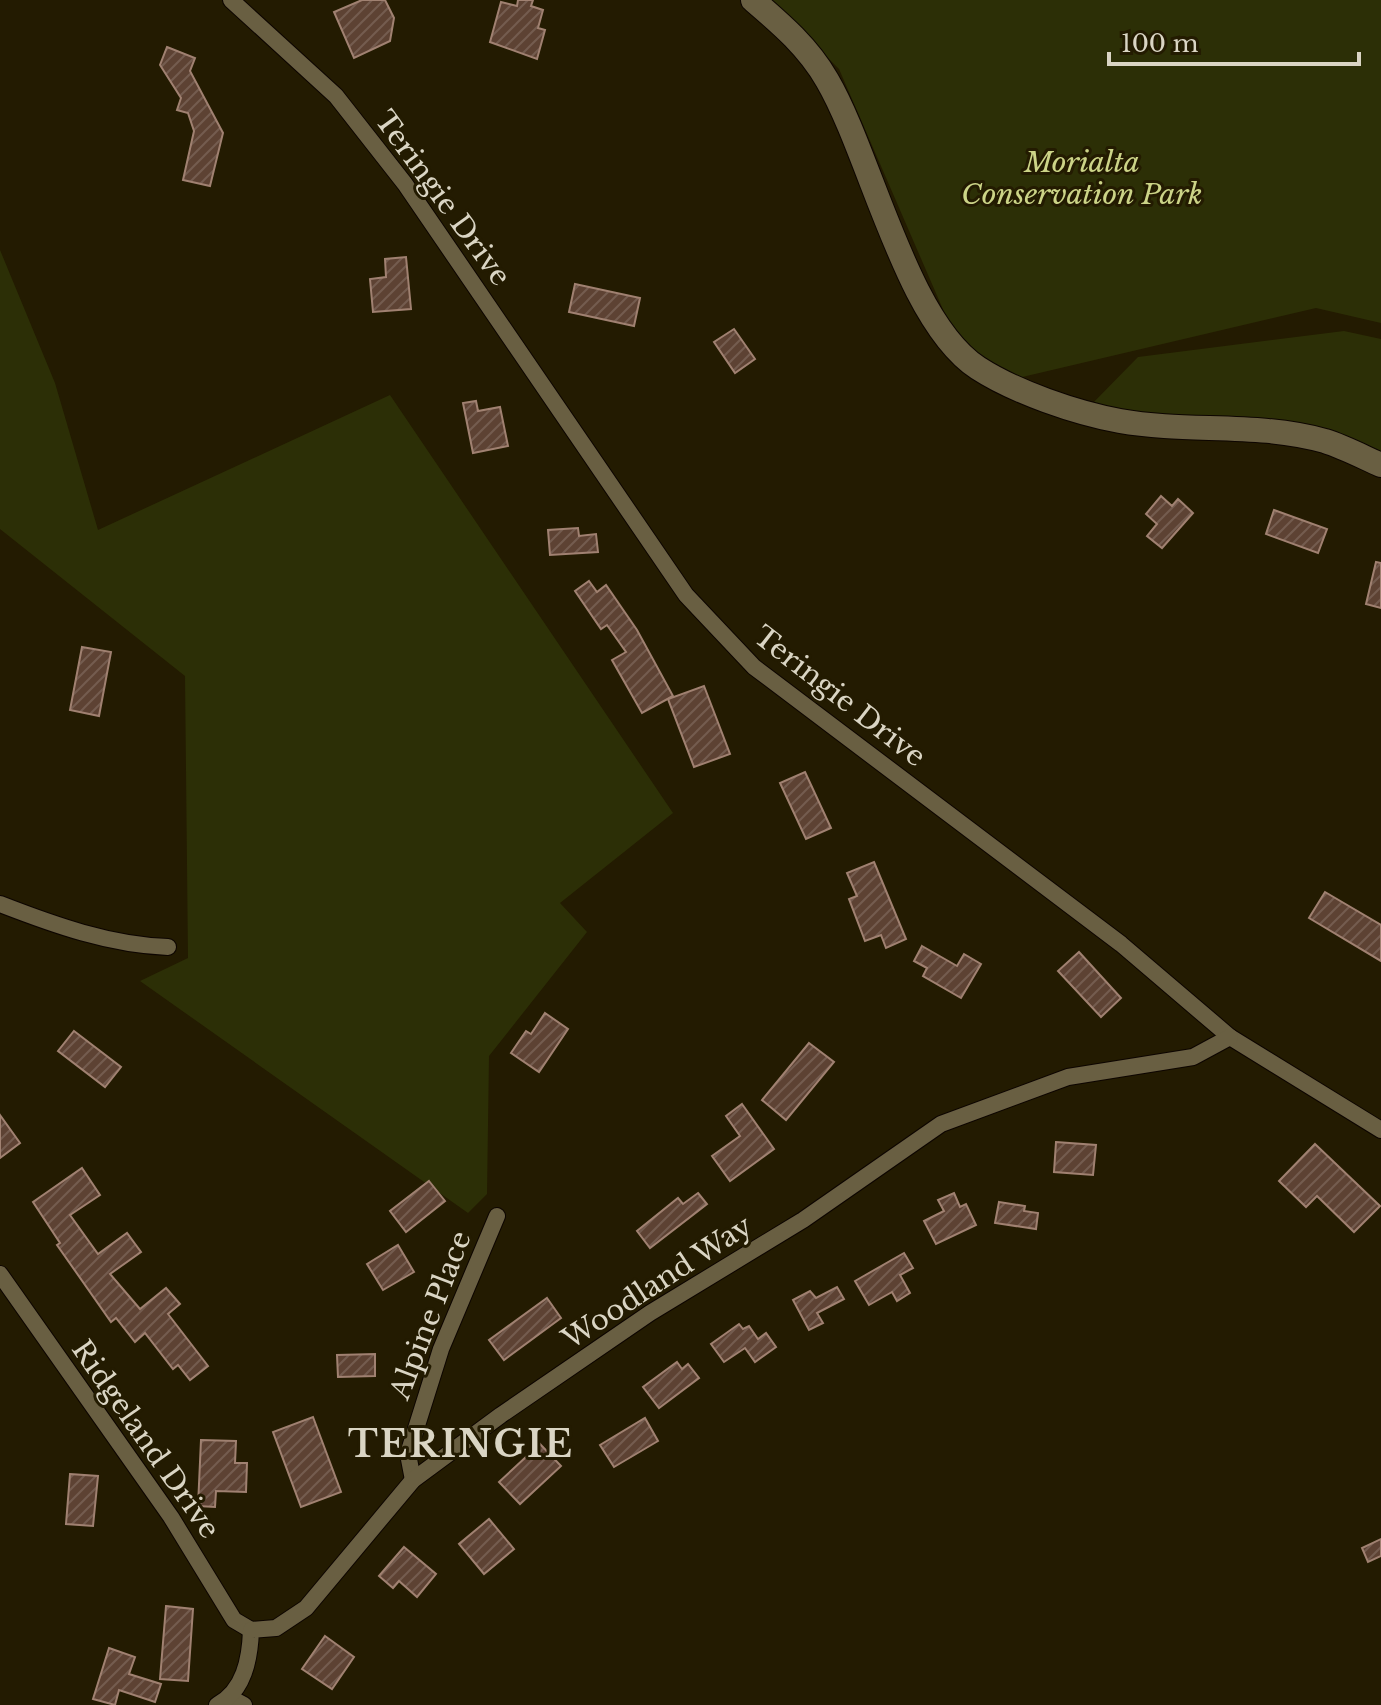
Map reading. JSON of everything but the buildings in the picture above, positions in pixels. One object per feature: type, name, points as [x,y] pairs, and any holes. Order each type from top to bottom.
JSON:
[{"type":"main road","points":[[753,0],[797,38],[826,79],[917,290],[946,336],[976,366],[1026,393],[1120,421],[1250,428],[1326,441],[1381,465]]},
{"type":"street","name":"Teringie Drive","points":[[231,0],[336,96],[397,173],[686,595],[754,667],[1121,944],[1230,1037],[1381,1130]]},
{"type":"street","points":[[0,904],[46,921],[133,945],[168,947]]},
{"type":"street","name":"Woodland Way","points":[[251,1630],[276,1628],[306,1608],[413,1480],[650,1313],[803,1220],[941,1124],[1068,1077],[1193,1057],[1230,1037]]},
{"type":"street","name":"Alpine Place","points":[[413,1480],[408,1454],[412,1439],[441,1349],[497,1216]]},
{"type":"street","name":"Ridgeland Drive","points":[[0,1274],[171,1517],[234,1620],[251,1630]]},
{"type":"street","points":[[231,1703],[250,1660],[251,1630]]},
{"type":"green space","name":"Morialta Conservation Park","points":[[770,0],[1381,0],[1381,323],[1316,308],[1018,378],[964,358],[839,69]]},
{"type":"green space","points":[[0,250],[55,383],[98,530],[390,395],[673,813],[560,903],[587,932],[489,1056],[487,1194],[468,1213],[140,981],[188,958],[185,676],[0,529]]},
{"type":"green space","points":[[1344,331],[1381,339],[1381,455],[1319,429],[1089,407],[1138,357]]},
{"type":"district","name":"TERINGIE","points":[[461,1444]]}]
